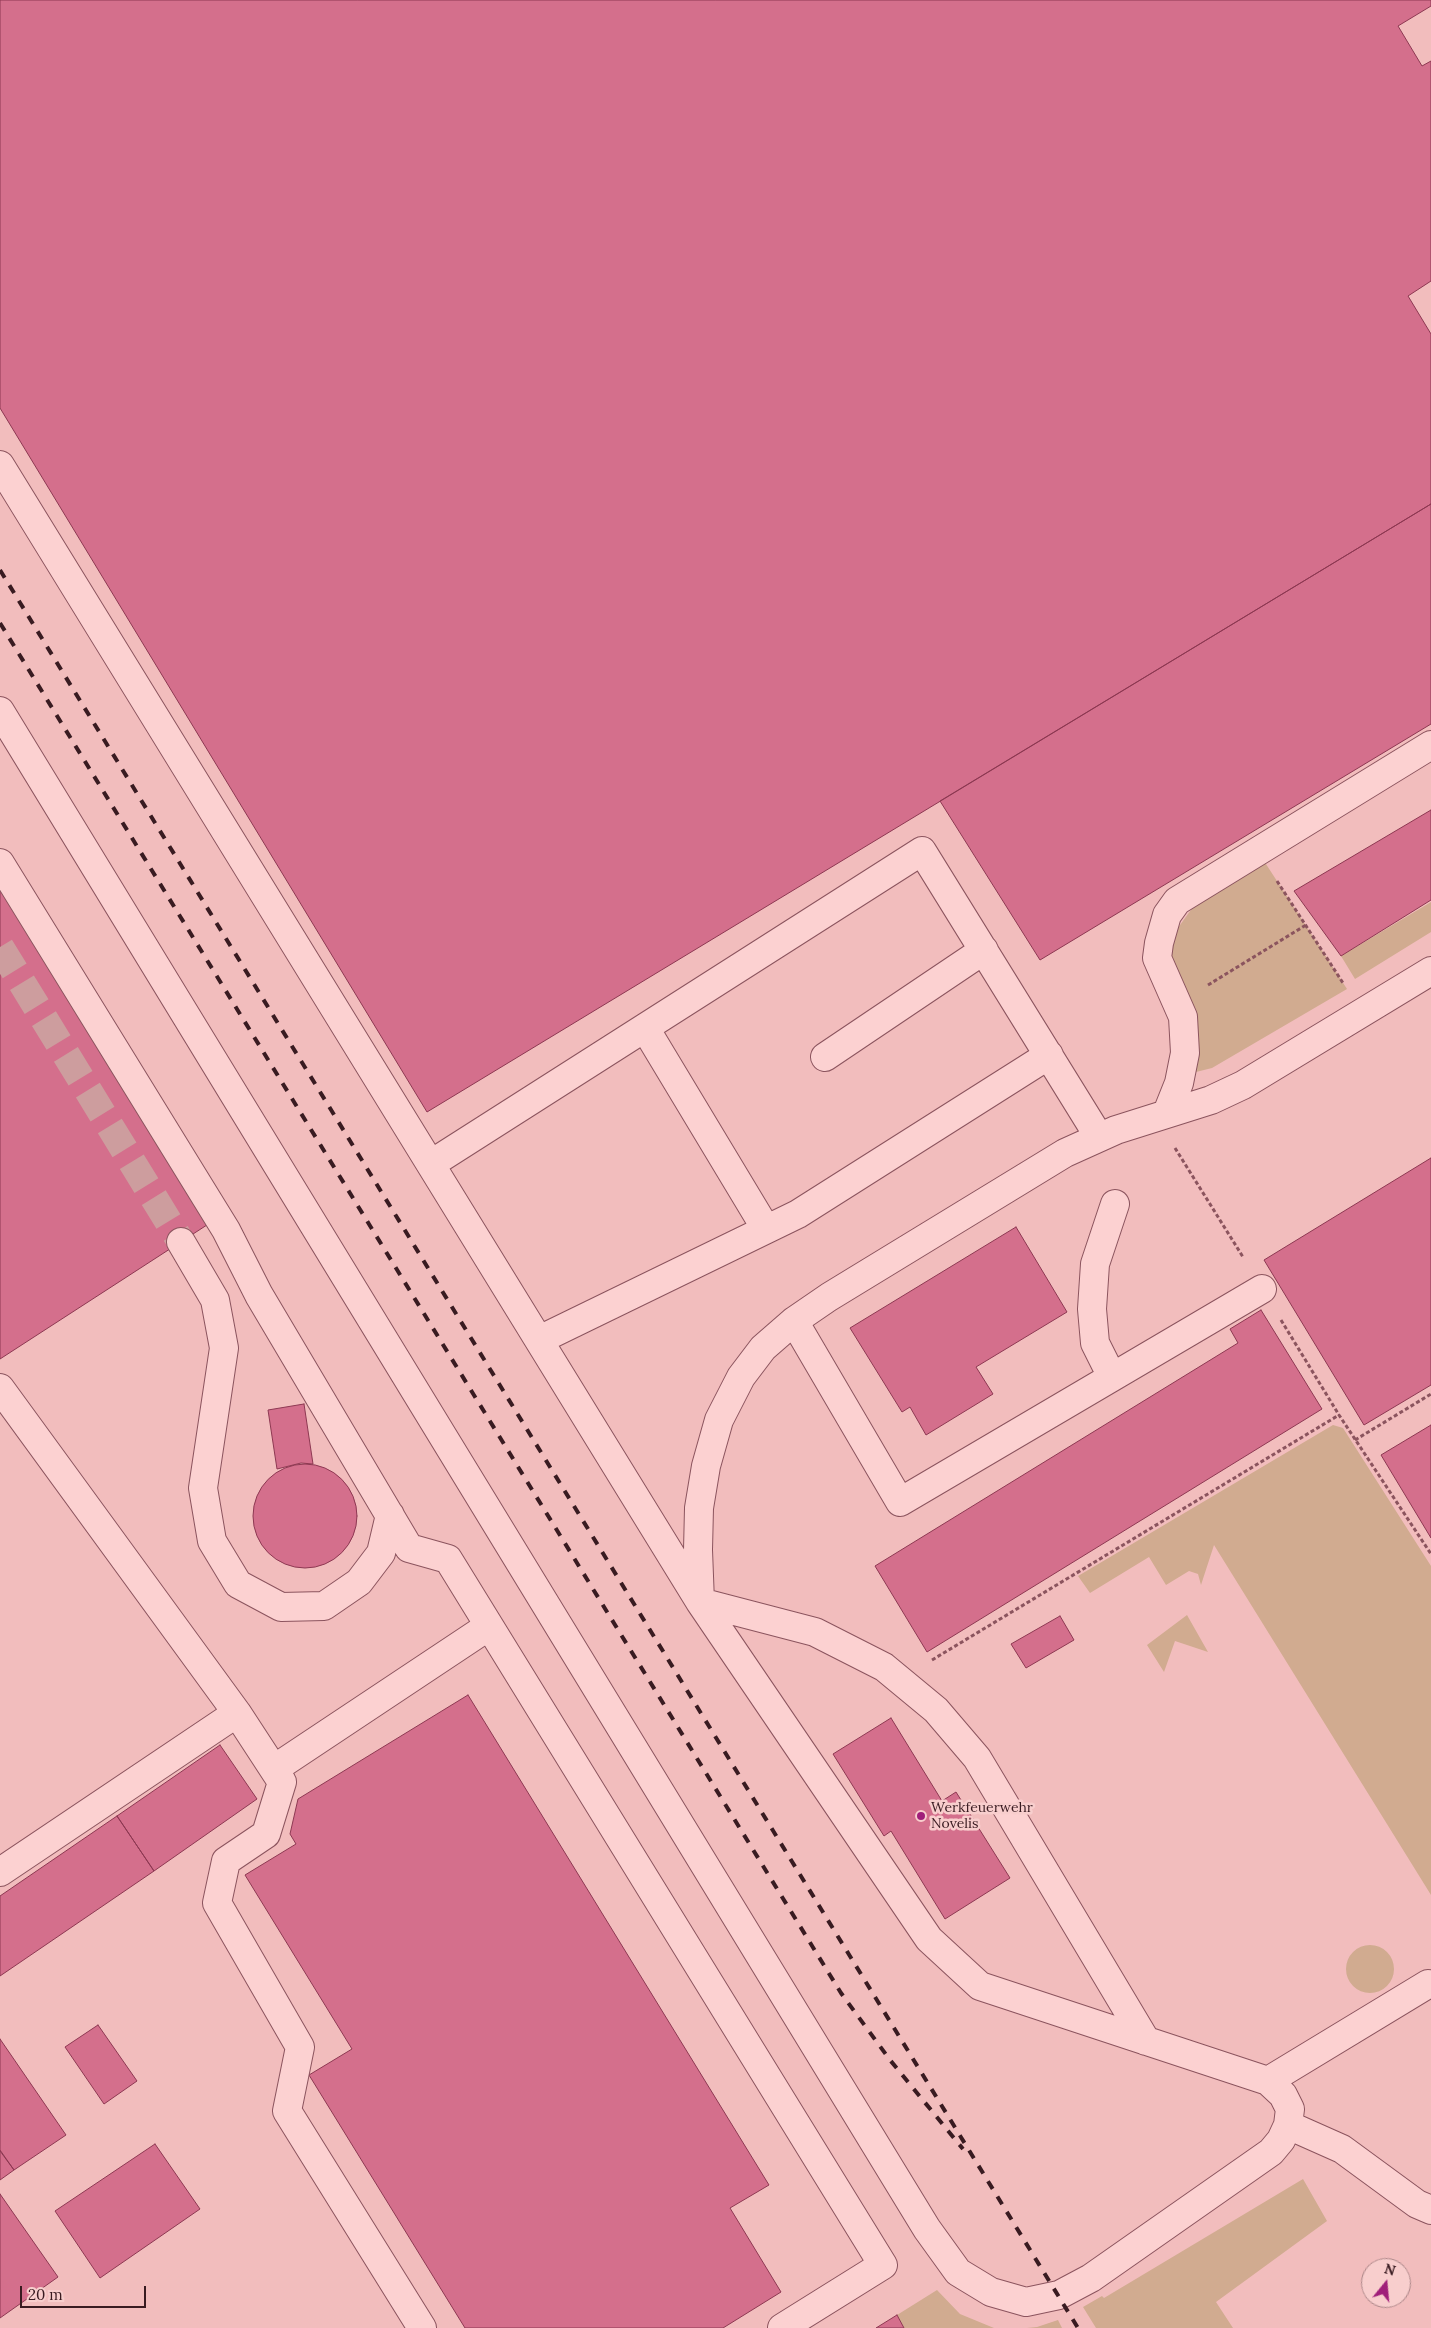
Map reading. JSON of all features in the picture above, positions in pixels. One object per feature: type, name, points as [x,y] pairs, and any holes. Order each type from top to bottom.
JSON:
[{"type":"lane","points":[[0,465],[700,1602],[928,1939],[980,1986],[1268,2081],[1283,2095],[1290,2109],[1288,2125],[1281,2140],[1264,2158],[1092,2278],[1059,2295],[1026,2302],[991,2292],[958,2272],[927,2229],[0,711]]},
{"type":"lane","points":[[1167,1113],[1179,1083],[1185,1053],[1183,1017],[1157,958],[1159,943],[1167,916],[1177,902],[1431,744]]},
{"type":"lane","points":[[431,1164],[922,851],[1099,1137]]},
{"type":"lane","points":[[0,863],[226,1230],[259,1295],[409,1548],[448,1559],[883,2264],[782,2328]]},
{"type":"lane","points":[[825,1057],[984,950]]},
{"type":"lane","points":[[700,1602],[699,1508],[706,1466],[719,1420],[741,1378],[763,1348],[794,1321],[829,1297],[1066,1153],[1099,1137],[1211,1100],[1243,1085],[1431,971]]},
{"type":"lane","points":[[645,1028],[766,1229]]},
{"type":"lane","points":[[539,1340],[798,1214],[1049,1055]]},
{"type":"lane","points":[[1112,1378],[1094,1343],[1092,1309],[1095,1264],[1115,1204]]},
{"type":"lane","points":[[181,1242],[215,1300],[224,1348],[202,1488],[212,1541],[238,1584],[281,1607],[324,1606],[359,1582],[370,1568],[380,1553],[390,1515]]},
{"type":"lane","points":[[794,1321],[900,1502],[1262,1289]]},
{"type":"lane","points":[[0,1388],[236,1713],[282,1782],[266,1834],[226,1861],[217,1903],[300,2047],[287,2111],[422,2328]]},
{"type":"lane","points":[[700,1602],[815,1632],[884,1667],[936,1710],[977,1758],[1146,2041]]},
{"type":"lane","points":[[274,1769],[489,1626]]},
{"type":"lane","points":[[0,1872],[236,1713]]},
{"type":"lane","points":[[1268,2081],[1428,1984]]},
{"type":"lane","points":[[1288,2125],[1342,2149],[1417,2204],[1431,2210]]},
{"type":"path","points":[[1258,851],[1362,1013]]},
{"type":"path","points":[[1178,1004],[1306,925]]},
{"type":"path","points":[[1356,1440],[1431,1394]]},
{"type":"path","points":[[900,1680],[1339,1415],[1431,1554]]},
{"type":"shaded area","points":[[1264,861],[1347,989],[1212,1068],[1196,1072],[1193,1070],[1169,955],[1175,932],[1193,907]]},
{"type":"shaded area","points":[[1431,902],[1431,932],[1355,979],[1341,956]]},
{"type":"shaded area","points":[[1333,1425],[1343,1428],[1431,1566],[1431,1895],[1214,1545],[1201,1585],[1198,1574],[1189,1571],[1166,1585],[1149,1557],[1090,1593],[1078,1576]]},
{"type":"shaded area","points":[[1187,1615],[1208,1652],[1175,1641],[1164,1672],[1147,1645]]},
{"type":"shaded area","points":[[1365,1945],[1375,1945],[1384,1949],[1390,1955],[1393,1960],[1393,1978],[1384,1989],[1375,1993],[1365,1993],[1356,1989],[1350,1983],[1346,1974],[1346,1964],[1350,1955],[1356,1949]]},
{"type":"shaded area","points":[[1303,2179],[1327,2221],[1216,2302],[1233,2328],[1096,2328],[1083,2307],[1102,2296],[1104,2298]]},
{"type":"shaded area","points":[[937,2290],[960,2314],[994,2328],[904,2328],[897,2315]]},
{"type":"shaded area","points":[[1058,2320],[1062,2328],[1027,2328],[1037,2327]]},
{"type":"building","points":[[0,0],[1431,0],[1431,6],[1398,26],[1422,66],[1431,61],[1431,281],[1408,296],[1431,334],[1431,504],[427,1112],[0,408]]},
{"type":"building","points":[[1431,504],[1431,724],[1040,960],[940,801]]},
{"type":"building","points":[[1431,810],[1431,900],[1341,956],[1294,891]]},
{"type":"building","points":[[0,880],[210,1223],[0,1359]]},
{"type":"building","points":[[1431,1158],[1431,1385],[1364,1425],[1264,1260]]},
{"type":"building","points":[[1016,1227],[1067,1312],[976,1367],[993,1394],[926,1435],[910,1407],[902,1412],[850,1328]]},
{"type":"building","points":[[1261,1310],[1322,1409],[927,1652],[875,1566],[1238,1343],[1230,1329]]},
{"type":"building","points":[[304,1404],[313,1464],[301,1463],[277,1469],[268,1410]]},
{"type":"building","points":[[1431,1425],[1431,1538],[1381,1455]]},
{"type":"building","points":[[305,1464],[325,1468],[334,1472],[342,1479],[349,1487],[353,1496],[357,1516],[353,1536],[349,1545],[342,1553],[334,1560],[325,1564],[305,1568],[285,1564],[276,1560],[268,1553],[261,1545],[257,1536],[253,1516],[257,1496],[261,1487],[268,1479],[276,1472],[285,1468]]},
{"type":"building","points":[[1060,1616],[1074,1640],[1026,1668],[1011,1644]]},
{"type":"building","points":[[468,1695],[769,2185],[730,2208],[781,2292],[723,2328],[465,2328],[309,2075],[352,2049],[245,1875],[296,1844],[290,1834],[298,1799]]},
{"type":"building","name":"Werkfeuerwehr Novelis","points":[[891,1718],[942,1801],[956,1792],[1010,1878],[945,1919],[891,1831],[884,1836],[833,1754]]},
{"type":"building","points":[[220,1745],[257,1799],[154,1871],[117,1816]]},
{"type":"building","points":[[117,1816],[154,1871],[0,1976],[0,1896]]},
{"type":"building","points":[[98,2025],[137,2081],[104,2104],[65,2047]]},
{"type":"building","points":[[0,2039],[66,2135],[14,2170],[0,2150]]},
{"type":"building","points":[[155,2144],[200,2209],[100,2278],[55,2211]]},
{"type":"building","points":[[0,2151],[14,2170],[0,2180]]},
{"type":"building","points":[[0,2194],[58,2277],[0,2318]]},
{"type":"building","points":[[897,2315],[904,2328],[876,2328]]},
{"type":"tunnel","points":[[0,947],[181,1242]]},
{"type":"railway","points":[[0,570],[1078,2328]]},
{"type":"railway","points":[[0,623],[841,1993],[890,2060],[963,2149]]},
{"type":"place","name":"Werkfeuerwehr Novelis","points":[[921,1816]]}]
